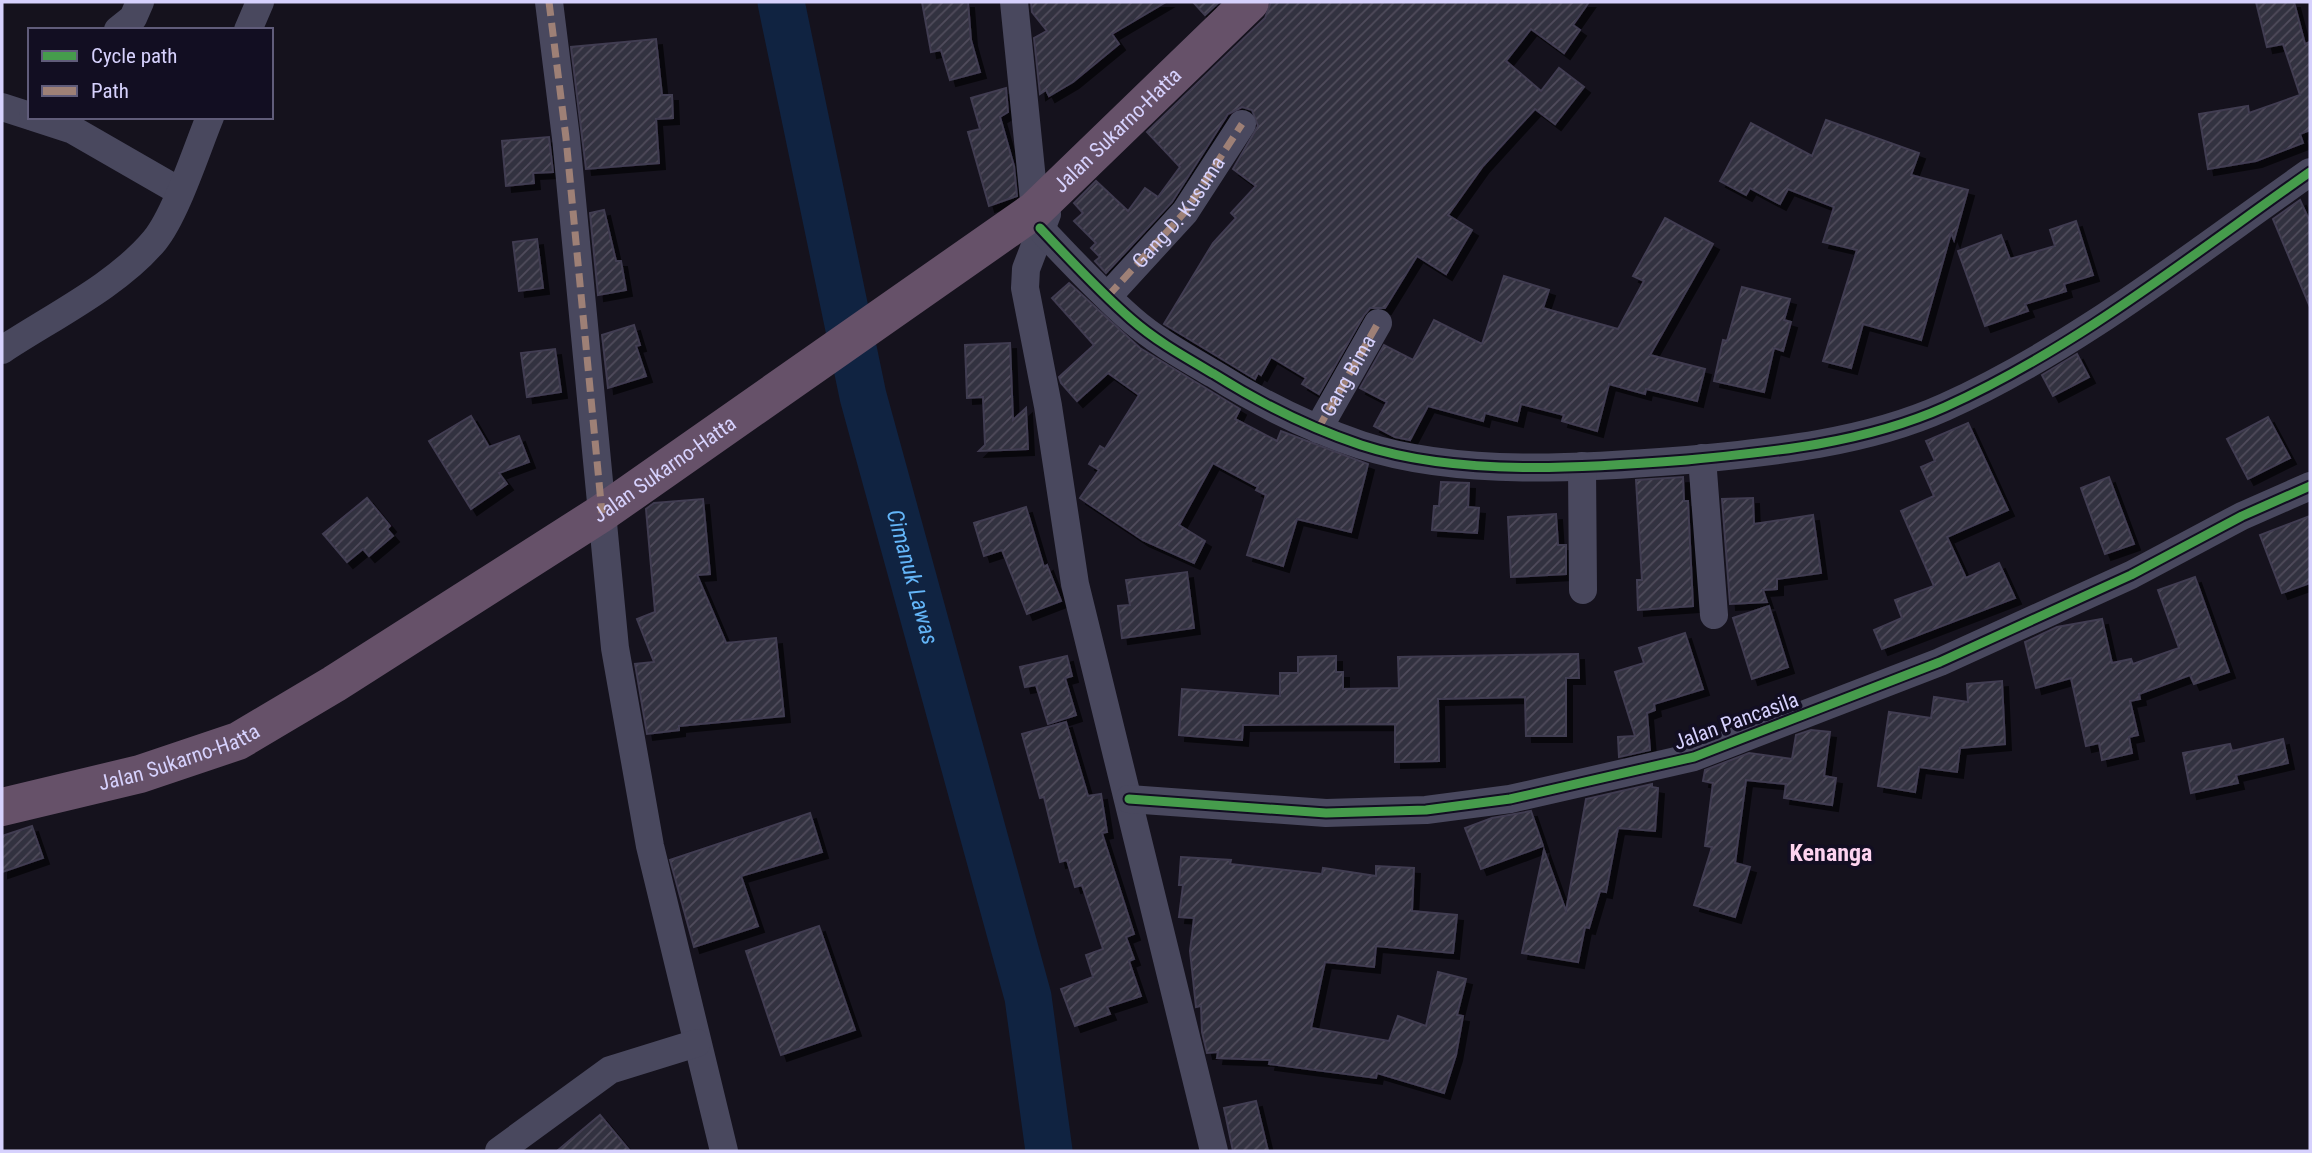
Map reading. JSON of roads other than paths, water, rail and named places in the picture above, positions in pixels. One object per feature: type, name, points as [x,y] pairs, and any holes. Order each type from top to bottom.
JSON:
[{"type":"highway","name":"Jalan Sukarno-Hatta","points":[[2,807],[140,774],[237,741],[334,684],[602,513],[1001,236],[1044,210],[1250,2]]},
{"type":"street","points":[[120,28],[133,18],[140,2]]},
{"type":"street","points":[[249,28],[260,2]]},
{"type":"street","points":[[549,2],[566,138],[615,648],[650,846],[724,1151]]},
{"type":"street","points":[[1014,2],[1044,210],[1026,269],[1025,288],[1048,406],[1075,584],[1214,1151]]},
{"type":"street","points":[[2,107],[28,116]]},
{"type":"street","points":[[45,119],[76,124],[178,191]]},
{"type":"street","points":[[2,350],[123,271],[155,240],[169,216],[209,119]]},
{"type":"street","name":"Gang D. Kusuma","points":[[1108,296],[1185,212],[1242,124]]},
{"type":"street","points":[[1044,210],[1108,296],[1158,340],[1231,385],[1318,429],[1363,446],[1403,455],[1517,467],[1582,466],[1775,452],[1877,430],[1942,408],[2050,350],[2148,286],[2310,172]]},
{"type":"street","name":"Gang Bima","points":[[1318,429],[1378,323]]},
{"type":"street","points":[[1702,458],[1714,615]]},
{"type":"street","points":[[1582,466],[1584,590]]},
{"type":"street","name":"Jalan Pancasila","points":[[1129,799],[1326,813],[1426,810],[1510,799],[1694,757],[1940,662],[2131,575],[2242,516],[2310,486]]},
{"type":"street","points":[[499,1151],[610,1070],[697,1043]]},
{"type":"waterway","name":"Cimanuk Lawas","points":[[781,2],[863,396],[1028,997],[1049,1151]]},
{"type":"district","name":"Kenanga","points":[[1831,853]]}]
